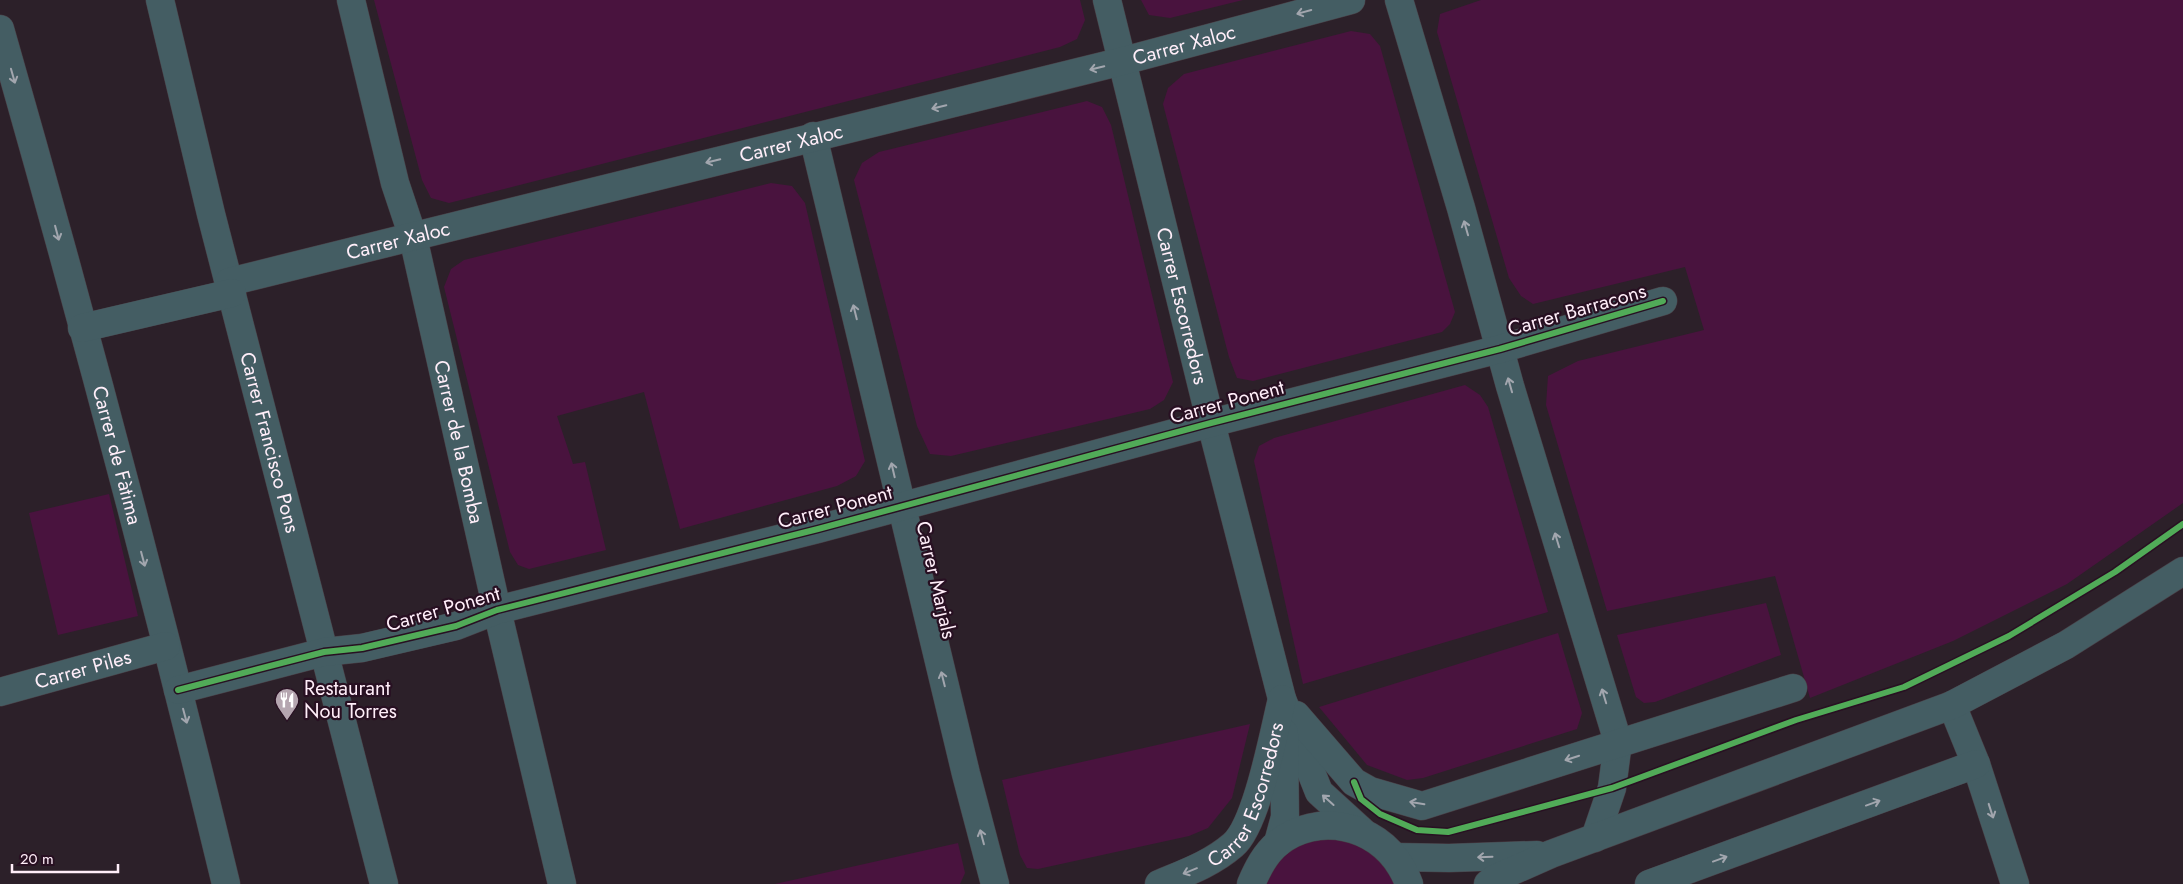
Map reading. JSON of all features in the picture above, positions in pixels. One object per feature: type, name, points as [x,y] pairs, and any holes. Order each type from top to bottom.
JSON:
[{"type":"street","name":"Carrer Francisco Pons","points":[[160,0],[230,288],[384,884]]},
{"type":"street","name":"Carrer de la Bomba","points":[[350,0],[395,183],[413,236],[497,610],[562,884]]},
{"type":"street","name":"Carrer Escorredors","points":[[1108,0],[1282,699],[1319,792],[1395,857],[1409,884]]},
{"type":"street","name":"Carrer Xaloc","points":[[82,328],[413,236],[1123,61],[1352,0]]},
{"type":"street","name":"Carrer Barracons","points":[[1399,0],[1500,349],[1618,742],[1612,788],[1596,838]]},
{"type":"street","name":"Carrer de Fàtima","points":[[0,29],[178,690],[226,884]]},
{"type":"street","name":"Carrer Marjals","points":[[813,136],[966,774],[995,884]]},
{"type":"street","name":"Carrer Barracons","points":[[1500,349],[1663,302]]},
{"type":"street","name":"Carrer Ponent","points":[[178,690],[324,652],[362,648],[456,626],[497,610],[902,507],[1212,423],[1500,349]]},
{"type":"street","points":[[1500,882],[1551,854],[1952,705],[2066,645],[2183,571]]},
{"type":"street","name":"Carrer Piles","points":[[0,692],[166,646]]},
{"type":"street","points":[[1282,699],[1354,782],[1370,791],[1422,806],[1618,742],[1794,688]]},
{"type":"street","name":"Carrer Escorredors","points":[[1278,843],[1285,817],[1282,699]]},
{"type":"street","name":"Carrer Escorredors","points":[[1159,884],[1202,866],[1234,845],[1242,834],[1260,791],[1282,699]]},
{"type":"street","points":[[1952,705],[1976,764],[2015,884]]},
{"type":"street","points":[[1649,884],[1676,880],[1976,764]]},
{"type":"street","points":[[1251,884],[1260,862],[1278,843],[1298,832],[1319,826],[1342,826],[1364,832]]},
{"type":"street","points":[[1395,857],[1449,858],[1551,854]]},
{"type":"shaded area","points":[[374,0],[1080,0],[1085,20],[1077,39],[1060,47],[449,203],[431,198],[422,180]]},
{"type":"shaded area","points":[[1141,0],[1243,0],[1170,18],[1149,15]]},
{"type":"shaded area","points":[[1481,0],[2183,0],[2183,503],[2067,584],[1953,641],[1810,698],[1775,576],[1607,611],[1546,405],[1548,376],[1578,361],[1704,330],[1685,267],[1533,304],[1521,296],[1509,278],[1437,32],[1440,14]]},
{"type":"shaded area","points":[[1351,31],[1370,34],[1380,46],[1455,312],[1450,324],[1442,332],[1253,381],[1237,378],[1229,357],[1163,104],[1168,88],[1184,74]]},
{"type":"shaded area","points":[[1087,101],[1102,107],[1111,125],[1173,382],[1164,400],[1150,409],[951,456],[930,454],[917,426],[854,180],[862,163],[879,152]]},
{"type":"shaded area","points":[[771,183],[792,186],[805,203],[865,461],[856,476],[837,486],[680,529],[644,392],[557,416],[573,464],[585,462],[606,550],[529,569],[518,565],[510,552],[444,287],[451,269],[464,260]]},
{"type":"shaded area","points":[[1465,385],[1480,395],[1488,407],[1548,612],[1303,684],[1254,461],[1259,446],[1274,438]]},
{"type":"shaded area","points":[[109,494],[138,616],[58,635],[29,513]]},
{"type":"shaded area","points":[[1766,603],[1781,655],[1655,702],[1644,703],[1636,697],[1617,635]]},
{"type":"shaded area","points":[[1558,633],[1582,713],[1577,729],[1423,778],[1407,780],[1367,765],[1319,707]]},
{"type":"shaded area","points":[[1250,724],[1232,798],[1208,828],[1189,836],[1038,869],[1027,868],[1020,855],[1002,780]]},
{"type":"shaded area","points":[[1342,826],[1409,884],[1251,884],[1260,862]]},
{"type":"shaded area","points":[[958,843],[965,873],[960,884],[775,884]]},
{"type":"cycle path","points":[[178,690],[324,652],[362,648],[456,626],[497,610],[818,529],[1211,423],[1500,349],[1663,301]]},
{"type":"cycle path","points":[[1354,782],[1361,799],[1380,814],[1417,830],[1448,832],[1612,788],[1796,720],[1904,687],[2009,636],[2115,572],[2183,524]]},
{"type":"place","name":"Restaurant Nou Torres","points":[[287,721]]}]
